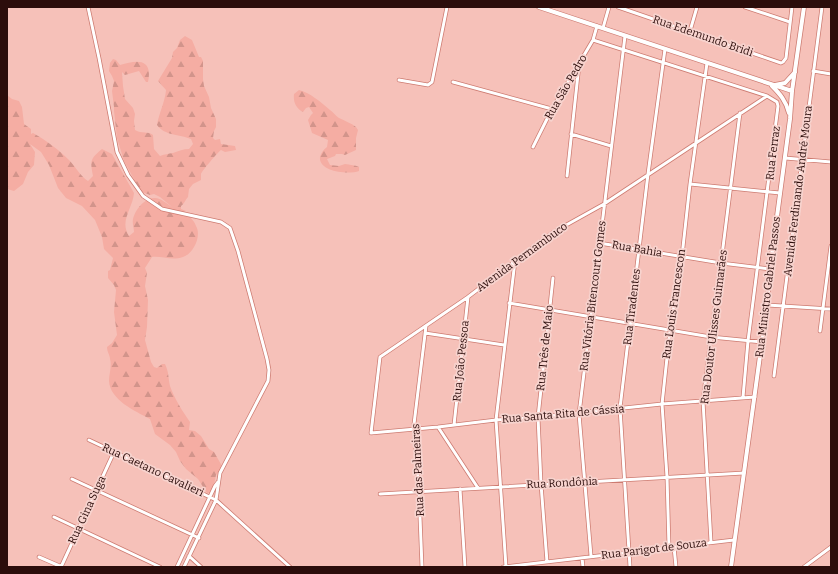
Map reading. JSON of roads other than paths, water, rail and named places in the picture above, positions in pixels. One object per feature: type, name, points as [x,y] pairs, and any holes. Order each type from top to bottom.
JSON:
[{"type":"main road","points":[[539,7],[792,92]]},
{"type":"main road","name":"Rua Ministro Gabriel Passos","points":[[731,567],[767,305],[770,269],[804,7]]},
{"type":"main road","points":[[770,84],[778,85],[785,83],[791,78],[796,70]]},
{"type":"main road","points":[[770,84],[786,101],[790,119]]},
{"type":"street","points":[[88,7],[100,58],[117,152],[128,175],[143,196],[162,209],[221,222],[230,228],[238,251],[269,370],[268,381],[220,473],[216,500],[184,567]]},
{"type":"street","points":[[399,80],[428,85],[432,82],[447,7]]},
{"type":"street","points":[[604,28],[609,7]]},
{"type":"street","name":"Rua Edemundo Bridi","points":[[618,7],[777,62],[783,62],[786,58],[790,22]]},
{"type":"street","points":[[690,31],[698,7]]},
{"type":"street","points":[[745,7],[790,22],[792,7]]},
{"type":"street","name":"Avenida Ferdinando André Moura","points":[[774,376],[822,7]]},
{"type":"street","name":"Rua São Pedro","points":[[533,147],[552,109],[593,40],[597,26]]},
{"type":"street","name":"Rua Vitória Bitencourt Gomes","points":[[591,556],[578,414],[626,36]]},
{"type":"street","points":[[593,40],[767,96]]},
{"type":"street","name":"Rua Tiradentes","points":[[630,567],[620,408],[648,174],[665,49]]},
{"type":"street","points":[[567,176],[580,63]]},
{"type":"street","name":"Rua Louis Francescon","points":[[669,547],[667,477],[662,404],[670,330],[682,256],[695,144],[707,63]]},
{"type":"street","points":[[813,71],[831,74]]},
{"type":"street","points":[[453,82],[552,109]]},
{"type":"street","name":"Avenida Pernambuco","points":[[371,433],[380,356],[468,297],[552,233],[604,204],[767,96]]},
{"type":"street","name":"Rua Ferraz","points":[[744,397],[748,341],[778,106],[777,102],[767,96]]},
{"type":"street","name":"Rua Doutor Ulisses Guimarães","points":[[711,542],[703,401],[710,337],[722,263],[740,113]]},
{"type":"street","points":[[571,134],[611,146]]},
{"type":"street","points":[[785,158],[831,162]]},
{"type":"street","points":[[690,184],[780,193]]},
{"type":"street","name":"Rua Bahia","points":[[599,243],[722,263],[770,269]]},
{"type":"street","points":[[820,331],[831,246]]},
{"type":"street","points":[[506,567],[496,420],[515,261]]},
{"type":"street","name":"Rua Três de Maio","points":[[547,562],[538,417],[553,278]]},
{"type":"street","name":"Rua João Pessoa","points":[[454,424],[468,297]]},
{"type":"street","points":[[509,303],[710,337],[762,342]]},
{"type":"street","points":[[767,305],[831,309]]},
{"type":"street","name":"Rua das Palmeiras","points":[[422,567],[414,424],[426,326]]},
{"type":"street","points":[[425,334],[504,345]]},
{"type":"street","name":"Rua Santa Rita de Cássia","points":[[371,433],[755,396]]},
{"type":"street","points":[[438,427],[478,488]]},
{"type":"street","name":"Rua Caetano Cavalieri","points":[[90,440],[216,500],[290,567]]},
{"type":"street","name":"Rua Gina Suga","points":[[61,567],[114,452]]},
{"type":"street","name":"Rua Rondônia","points":[[380,494],[744,472]]},
{"type":"street","points":[[72,479],[199,538]]},
{"type":"street","points":[[177,567],[218,482]]},
{"type":"street","points":[[460,489],[465,567]]},
{"type":"street","points":[[54,517],[160,567]]},
{"type":"street","name":"Rua Parigot de Souza","points":[[503,567],[734,540]]},
{"type":"street","points":[[674,547],[676,567]]},
{"type":"street","points":[[804,567],[831,547]]},
{"type":"street","points":[[39,556],[61,567]]},
{"type":"street","points":[[189,556],[202,567]]},
{"type":"street","points":[[582,558],[583,567]]},
{"type":"street","points":[[537,563],[538,567]]},
{"type":"street","points":[[809,563],[811,567]]}]
